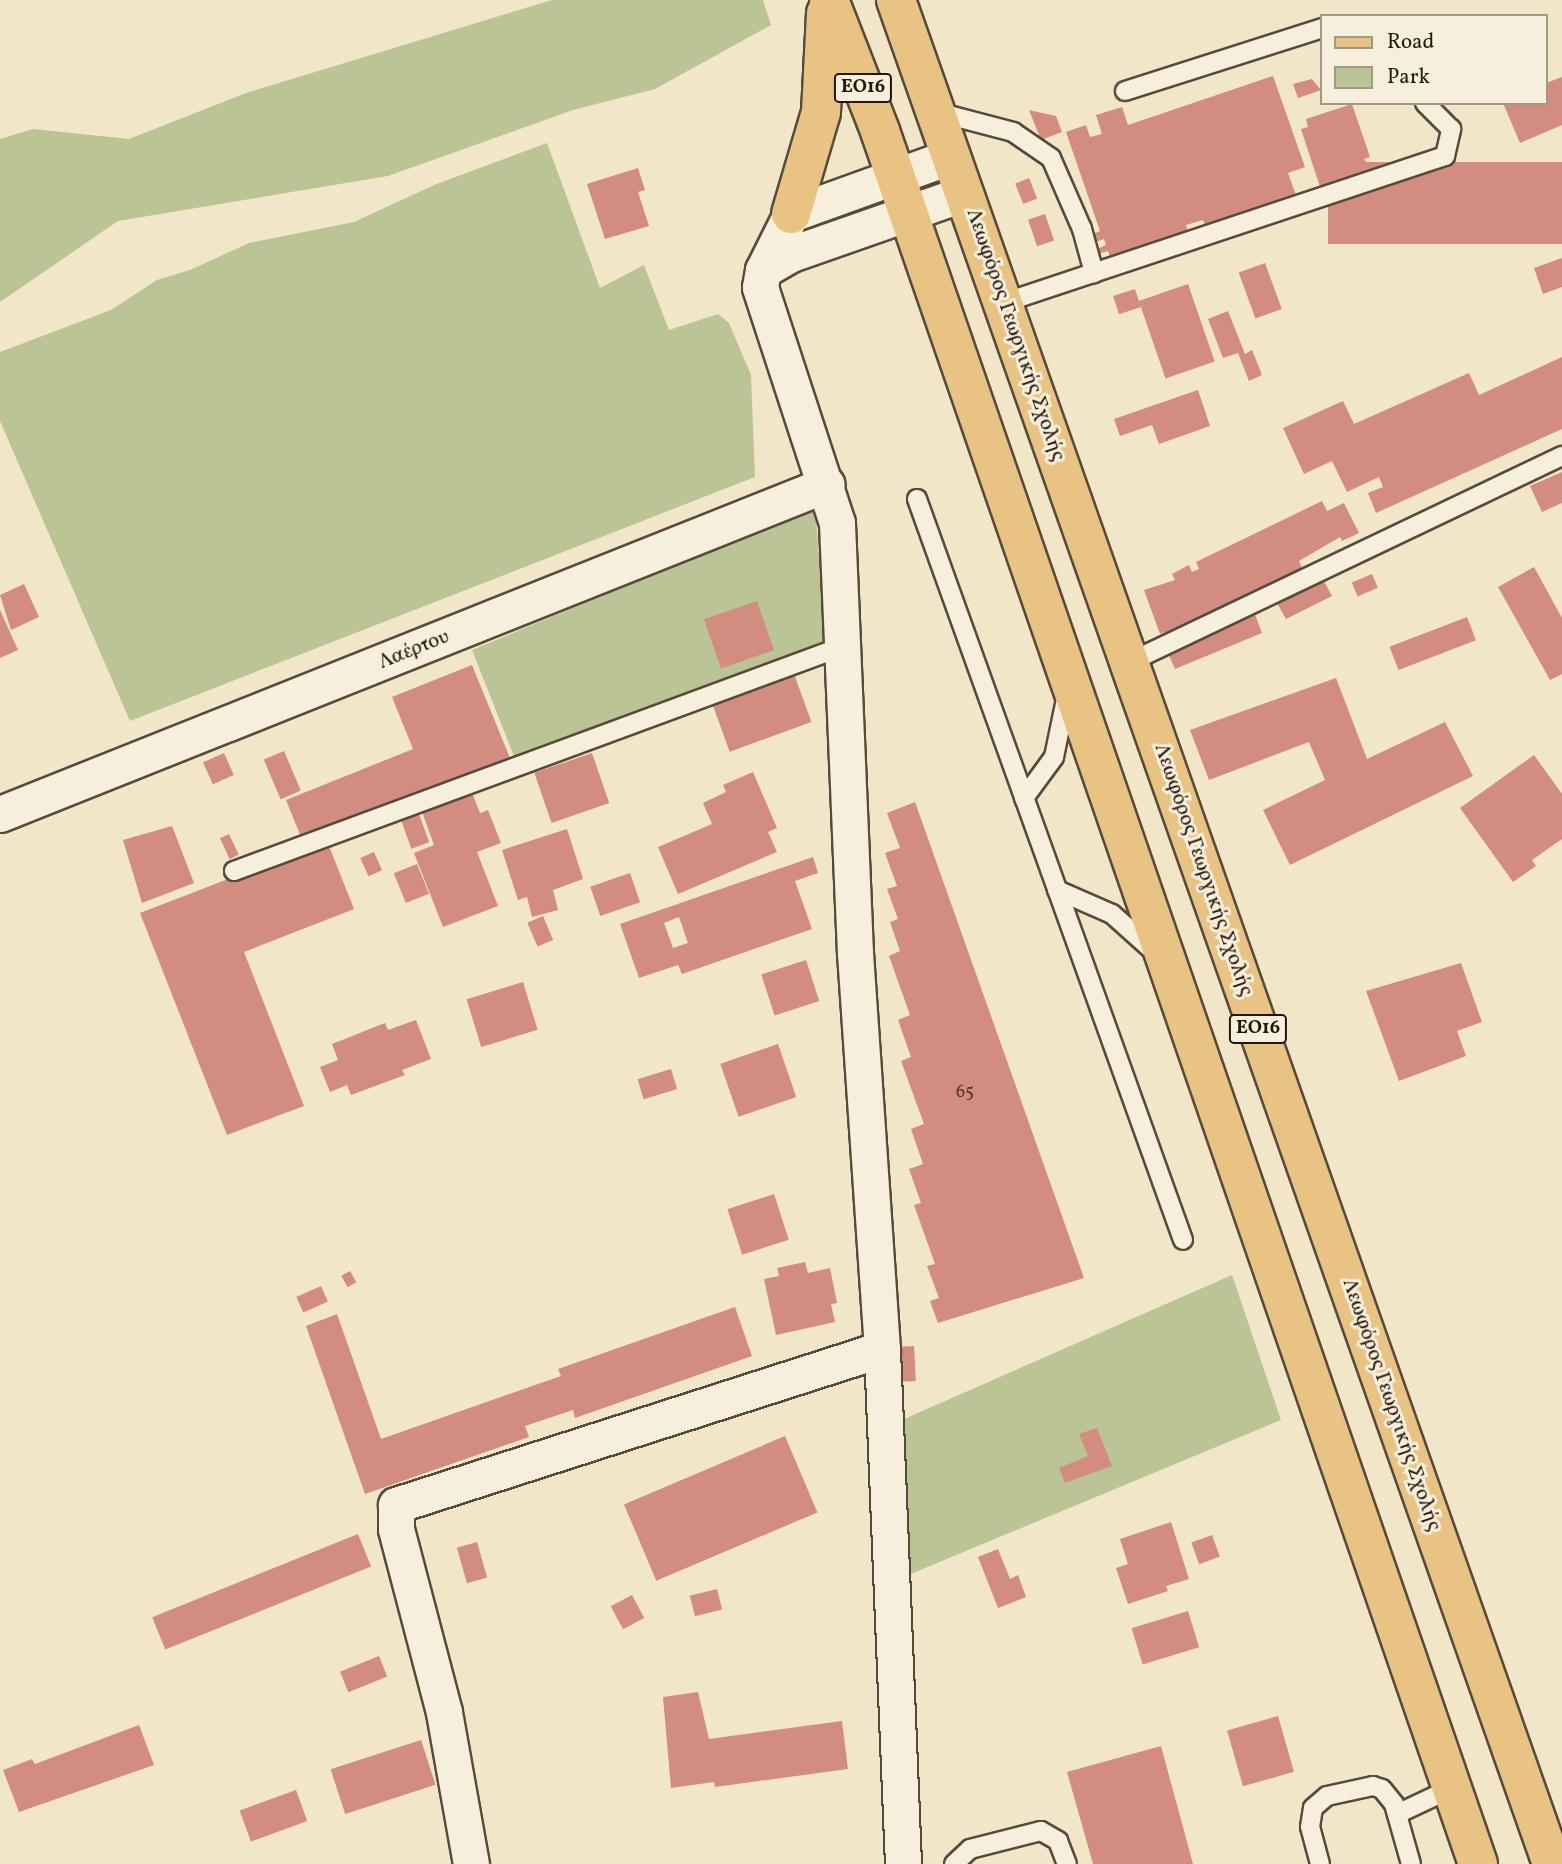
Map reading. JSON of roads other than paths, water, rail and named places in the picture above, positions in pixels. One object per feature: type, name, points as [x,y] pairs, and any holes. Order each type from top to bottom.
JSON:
[{"type":"main road","name":"ΕΟ16","points":[[828,0],[907,214],[1478,1864]]},
{"type":"main road","points":[[791,214],[821,112],[828,0]]},
{"type":"main road","name":"ΕΟ16","points":[[896,0],[965,193]]},
{"type":"main road","name":"Λεωφόρος Γεωργικής Σχολής","points":[[965,193],[1552,1864]]},
{"type":"street","points":[[903,1864],[881,1349],[855,953],[837,523],[827,484],[760,286],[763,270],[791,214],[951,156]]},
{"type":"street","points":[[763,270],[791,254],[965,193]]},
{"type":"street","name":"Λαέρτου","points":[[0,814],[827,484]]},
{"type":"street","points":[[471,1864],[444,1713],[396,1529],[396,1504],[881,1349]]},
{"type":"lane","points":[[1125,90],[1320,29]]},
{"type":"lane","points":[[1003,303],[1445,156],[1451,129],[1428,105]]},
{"type":"lane","points":[[935,111],[1013,132],[1051,158],[1082,229],[1094,273]]},
{"type":"lane","points":[[1130,662],[1562,456]]},
{"type":"lane","points":[[917,499],[1182,1240]]},
{"type":"lane","points":[[234,871],[844,646]]},
{"type":"lane","points":[[1024,798],[1054,757],[1061,738],[1068,678]]},
{"type":"lane","points":[[1057,890],[1128,924],[1172,979]]},
{"type":"lane","points":[[1320,1864],[1310,1817],[1319,1801],[1373,1786],[1390,1795],[1411,1864]]},
{"type":"lane","points":[[1397,1814],[1452,1788]]},
{"type":"lane","points":[[954,1864],[970,1849],[1041,1831],[1058,1841],[1066,1864]]}]
